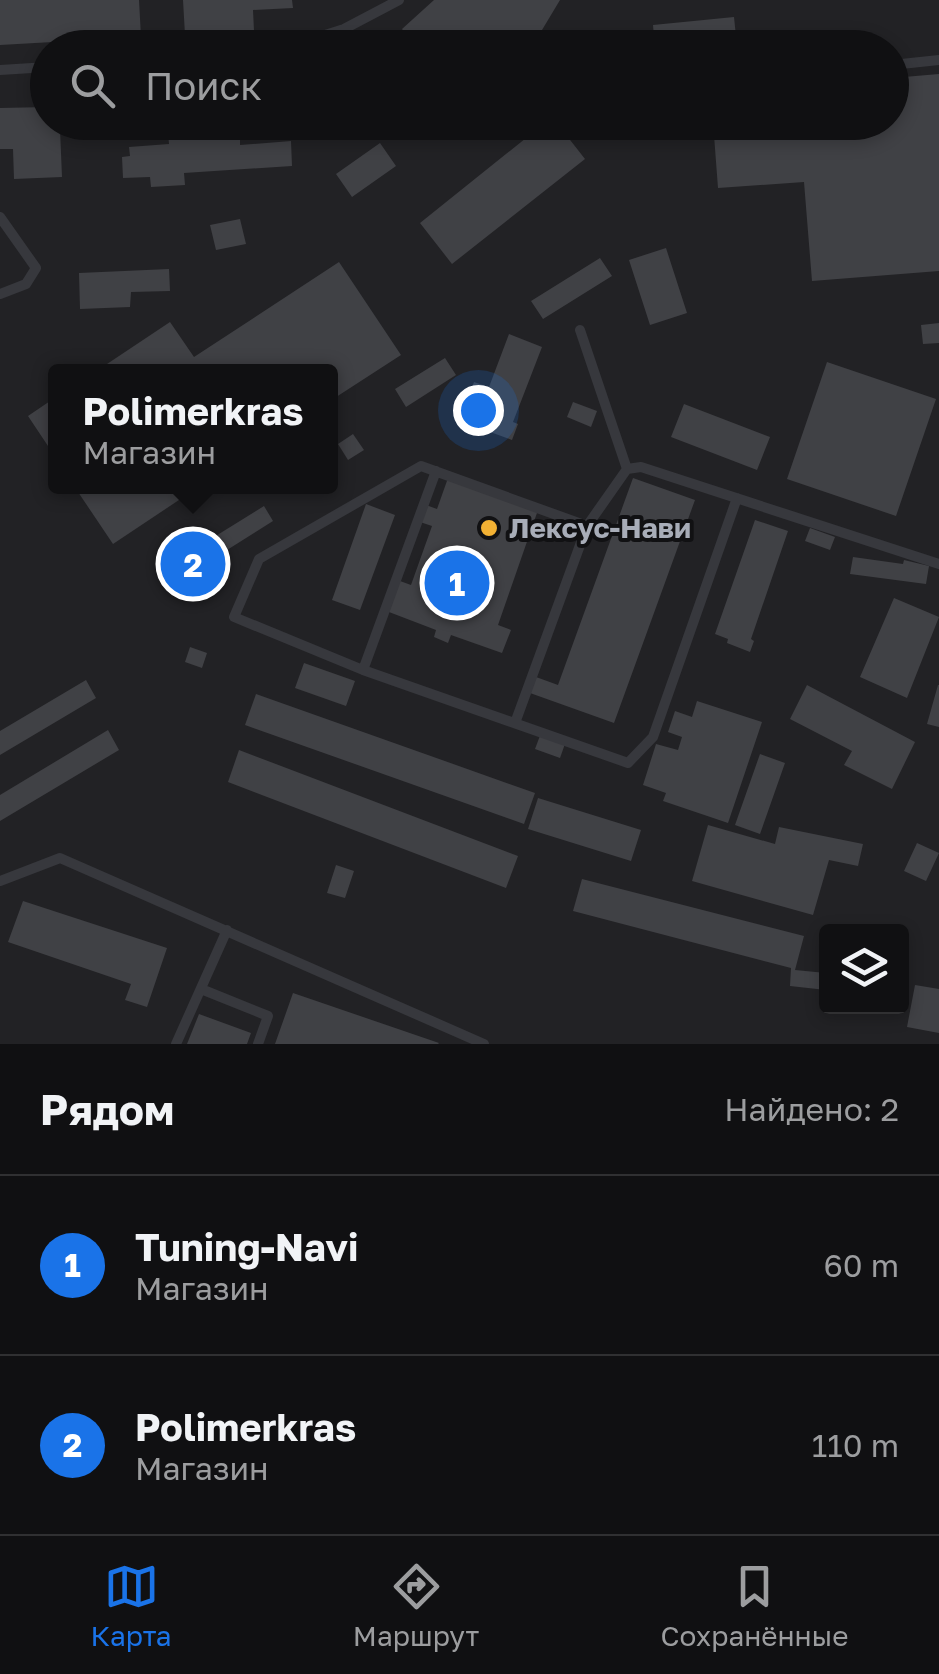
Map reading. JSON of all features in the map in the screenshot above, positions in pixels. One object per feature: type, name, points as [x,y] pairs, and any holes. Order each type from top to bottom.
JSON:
[{"type":"lane","points":[[341,30],[399,0]]},
{"type":"lane","points":[[909,63],[939,60]]},
{"type":"lane","points":[[0,70],[30,68]]},
{"type":"lane","points":[[0,218],[36,268],[26,284],[0,294]]},
{"type":"lane","points":[[580,330],[628,468]]},
{"type":"lane","points":[[586,526],[421,466],[259,559],[234,617],[363,670],[628,763],[653,737],[737,498]]},
{"type":"lane","points":[[514,723],[586,526],[628,468],[641,467],[939,564]]},
{"type":"lane","points":[[363,670],[436,471]]},
{"type":"lane","points":[[0,882],[60,858],[470,1042],[484,1044]]},
{"type":"lane","points":[[176,1044],[227,930]]},
{"type":"lane","points":[[201,989],[268,1016],[258,1044]]},
{"type":"shaded area","points":[[0,0],[939,0],[939,1044],[0,1044]]},
{"type":"building","points":[[0,0],[139,0],[141,30],[30,30],[30,43],[0,45]]},
{"type":"building","points":[[183,0],[292,0],[293,8],[253,10],[254,30],[185,30]]},
{"type":"building","points":[[434,0],[560,0],[542,30],[402,29]]},
{"type":"building","points":[[734,17],[735,30],[653,30],[653,25]]},
{"type":"building","points":[[939,74],[939,271],[812,281],[804,182],[718,188],[714,140],[909,140],[909,77]]},
{"type":"building","points":[[30,107],[30,140],[60,140],[62,177],[14,179],[13,149],[0,149],[0,108]]},
{"type":"building","points":[[169,140],[240,140],[240,145],[291,141],[292,166],[184,173],[185,185],[151,187],[150,177],[123,178],[122,157],[130,156],[129,147],[169,144]]},
{"type":"building","points":[[524,140],[570,140],[585,159],[452,264],[420,223]]},
{"type":"building","points":[[380,143],[396,166],[352,197],[336,174]]},
{"type":"building","points":[[240,219],[246,244],[216,250],[210,225]]},
{"type":"building","points":[[666,248],[687,313],[650,325],[629,260]]},
{"type":"building","points":[[600,258],[612,276],[543,319],[531,301]]},
{"type":"building","points":[[339,262],[401,355],[338,396],[338,364],[107,364],[170,322],[194,357]]},
{"type":"building","points":[[169,269],[170,291],[131,292],[130,307],[80,309],[79,273]]},
{"type":"building","points":[[939,323],[939,343],[923,344],[921,325]]},
{"type":"building","points":[[509,334],[542,347],[513,422],[518,424],[512,440],[471,425],[477,408],[466,404],[474,382],[489,387]]},
{"type":"building","points":[[445,358],[456,375],[406,407],[395,389]]},
{"type":"building","points":[[827,362],[936,399],[896,516],[787,479]]},
{"type":"building","points":[[48,402],[48,446],[28,416]]},
{"type":"building","points":[[573,402],[597,411],[591,427],[567,417]]},
{"type":"building","points":[[684,404],[770,437],[757,470],[671,437]]},
{"type":"building","points":[[353,434],[364,450],[348,460],[338,444]]},
{"type":"building","points":[[448,478],[538,510],[498,625],[511,630],[502,653],[451,635],[448,643],[434,637],[436,630],[389,612],[400,581],[411,585],[432,526],[420,522],[426,505],[437,509]]},
{"type":"building","points":[[633,478],[695,500],[614,723],[530,693],[536,677],[558,685]]},
{"type":"building","points":[[79,494],[188,494],[113,544]]},
{"type":"building","points":[[366,504],[395,515],[360,610],[332,600]]},
{"type":"building","points":[[264,506],[273,521],[181,579],[175,570],[181,567],[177,560]]},
{"type":"building","points":[[755,520],[788,531],[750,652],[715,634]]},
{"type":"building","points":[[810,528],[835,537],[830,550],[805,541]]},
{"type":"building","points":[[853,557],[903,564],[904,560],[929,566],[926,584],[850,574]]},
{"type":"building","points":[[894,598],[939,617],[907,698],[860,677]]},
{"type":"building","points":[[190,647],[207,653],[202,668],[185,662]]},
{"type":"building","points":[[304,663],[355,681],[346,706],[295,688]]},
{"type":"building","points":[[86,680],[96,698],[0,755],[0,731]]},
{"type":"building","points":[[807,685],[915,742],[892,789],[844,765],[852,751],[790,719]]},
{"type":"building","points":[[939,685],[939,727],[927,724]]},
{"type":"building","points":[[256,694],[535,793],[524,824],[245,725]]},
{"type":"building","points":[[697,701],[762,722],[728,823],[663,801],[666,793],[643,785],[656,744],[678,750],[682,737],[668,732],[675,711],[692,717]]},
{"type":"building","points":[[108,730],[119,750],[0,821],[0,795]]},
{"type":"building","points":[[541,733],[566,741],[560,758],[535,749]]},
{"type":"building","points":[[239,750],[518,856],[506,888],[228,782]]},
{"type":"building","points":[[760,754],[785,763],[760,834],[735,825]]},
{"type":"building","points":[[538,798],[641,830],[631,861],[528,829]]},
{"type":"building","points":[[708,825],[775,844],[779,827],[863,844],[858,866],[829,860],[813,915],[692,881]]},
{"type":"building","points":[[917,843],[939,853],[926,881],[904,871]]},
{"type":"building","points":[[336,865],[354,871],[345,898],[327,893]]},
{"type":"building","points":[[582,879],[804,936],[795,970],[819,972],[819,989],[790,986],[791,968],[573,911]]},
{"type":"building","points":[[23,901],[167,948],[147,1007],[125,1000],[131,984],[8,942]]},
{"type":"building","points":[[915,985],[939,989],[939,1033],[907,1027]]},
{"type":"building","points":[[293,993],[439,1043],[275,1044]]},
{"type":"building","points":[[199,1014],[251,1033],[247,1044],[187,1044]]},
{"type":"place","name":"Лексус-Нави","points":[[489,528]]},
{"type":"place","name":"Polimerkras","points":[[193,564]]},
{"type":"place","name":"Tuning-Navi","points":[[457,583]]}]
